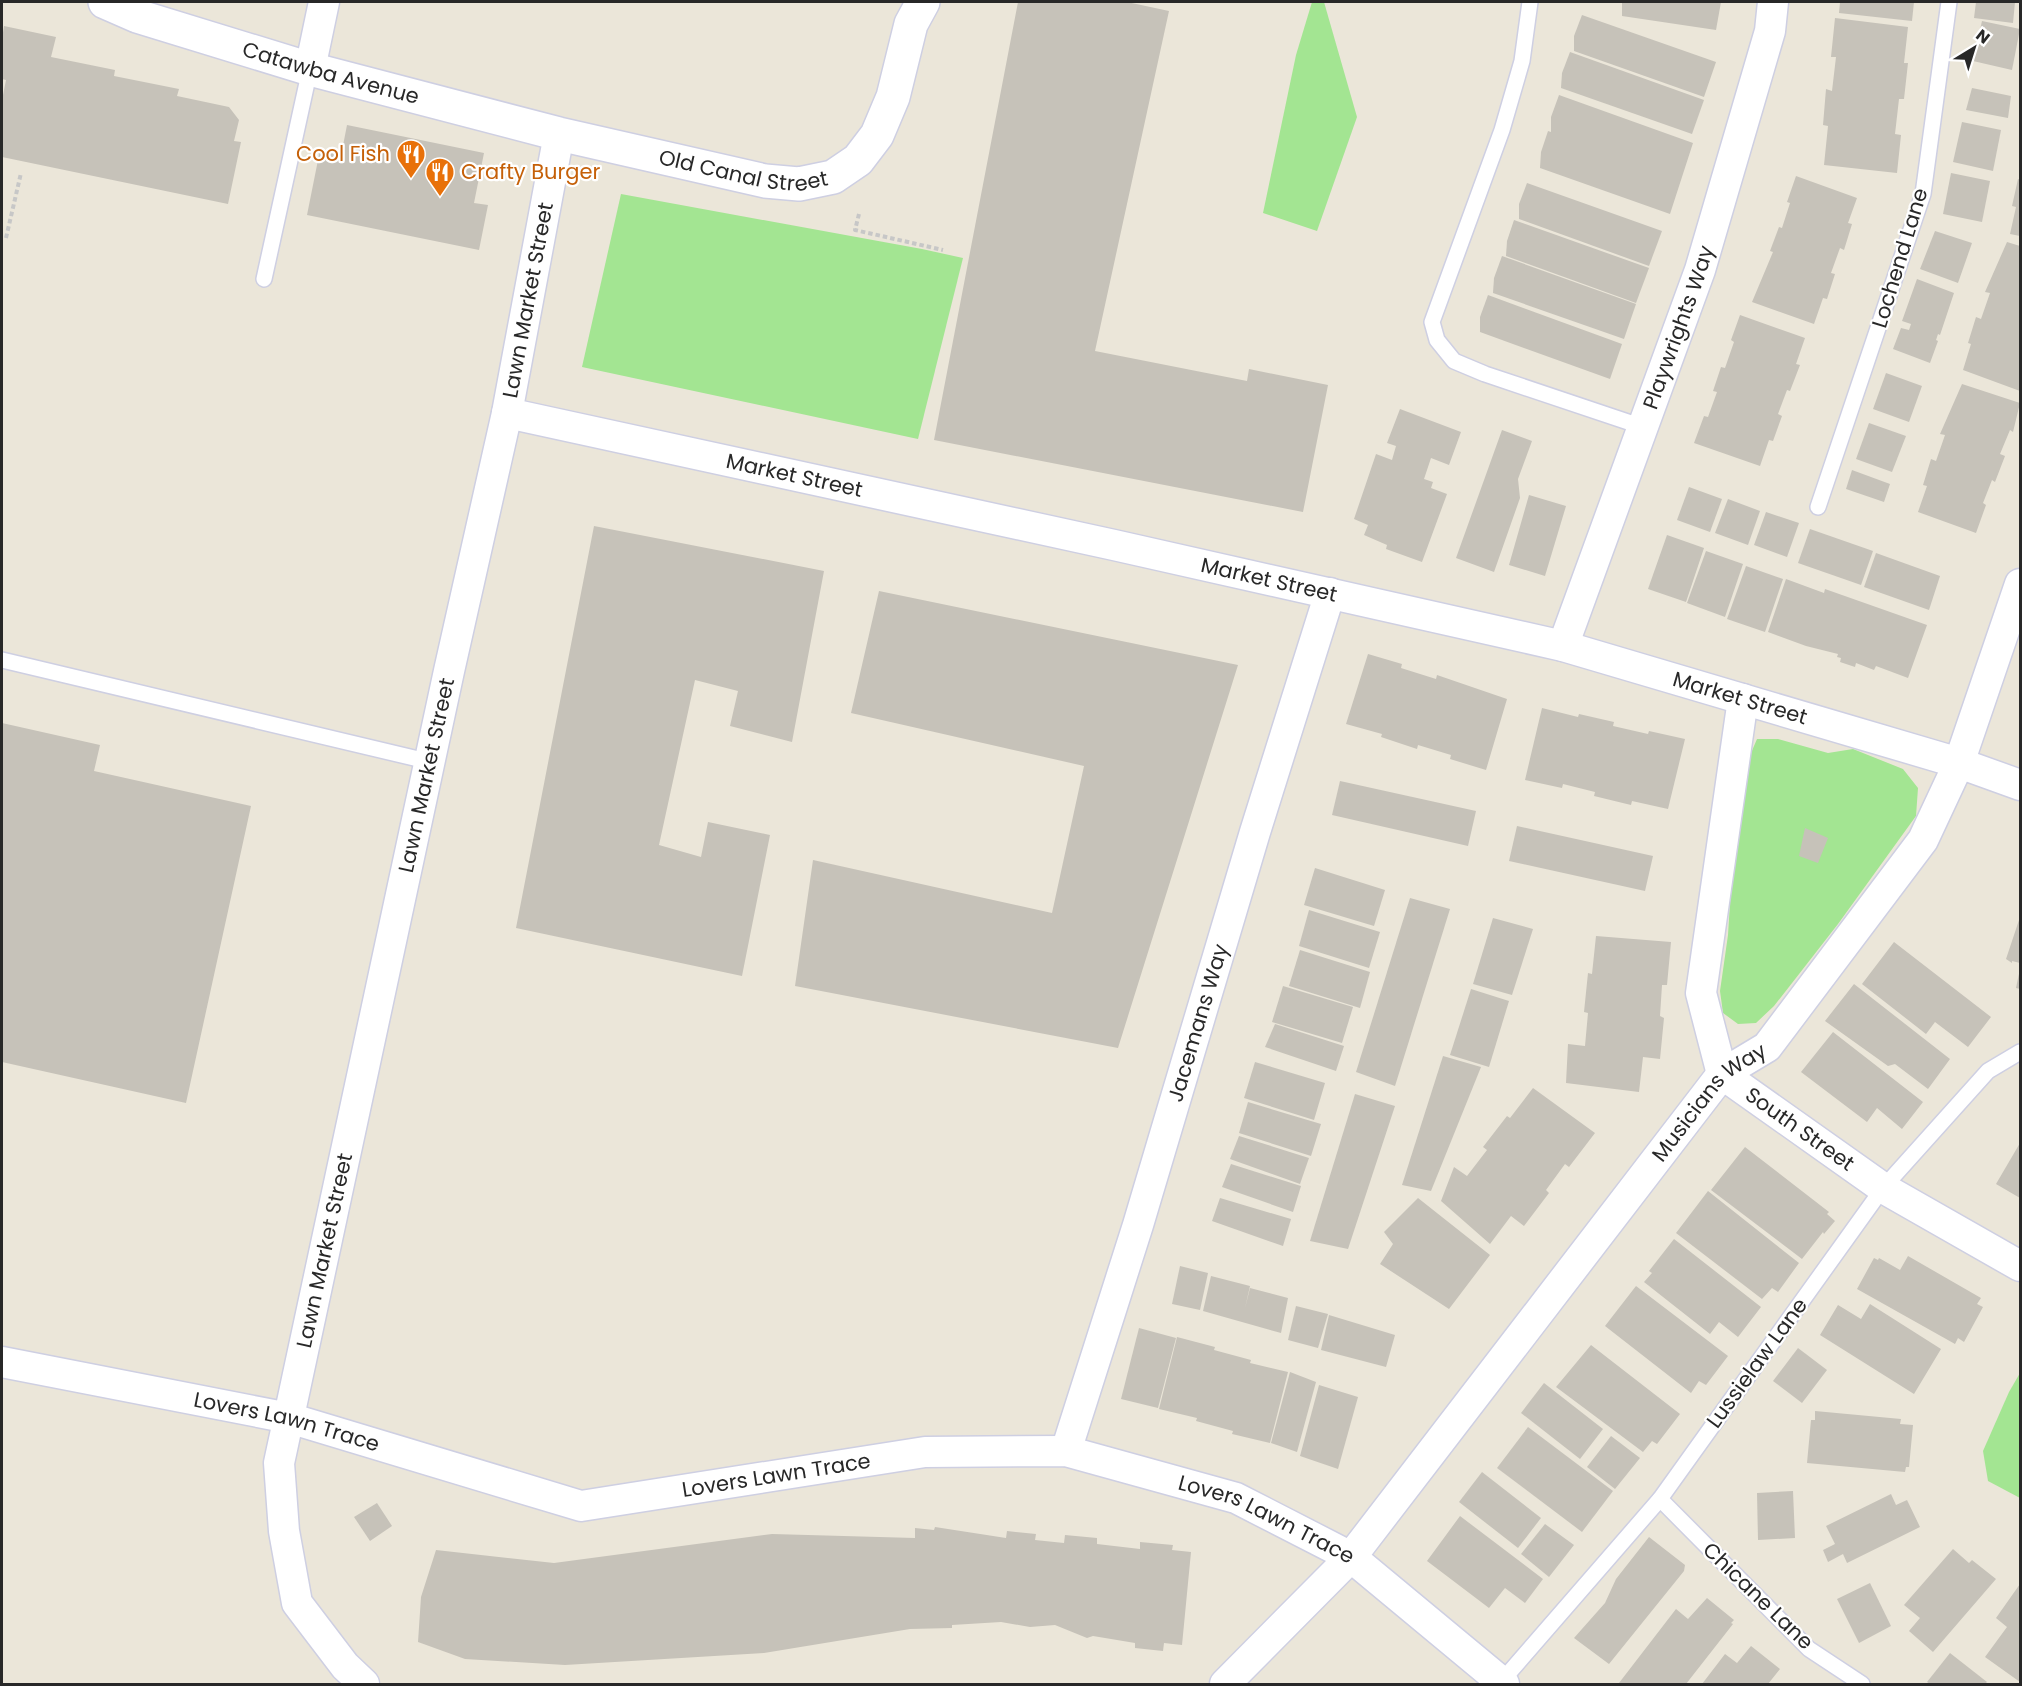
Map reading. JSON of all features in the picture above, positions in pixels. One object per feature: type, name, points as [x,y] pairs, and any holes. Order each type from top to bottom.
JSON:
[{"type":"street","name":"Catawba Avenue","points":[[105,2],[137,16],[310,69],[559,134]]},
{"type":"street","points":[[310,69],[324,2]]},
{"type":"street","name":"Old Canal Street","points":[[559,134],[765,181],[799,184],[833,177],[858,160],[877,135],[893,97],[911,24],[923,2]]},
{"type":"street","name":"Playwrights Way","points":[[1563,646],[1700,270],[1770,31],[1773,2]]},
{"type":"street","name":"Lawn Market Street","points":[[364,1684],[345,1666],[297,1603],[284,1531],[279,1463],[507,413],[559,134]]},
{"type":"street","name":"Market Street","points":[[507,413],[1563,646],[1959,763],[2020,785]]},
{"type":"street","name":"Musicians Way","points":[[1225,1684],[1351,1557],[1722,1074],[1767,1047],[1923,840],[1959,763],[2020,584]]},
{"type":"street","name":"Jacemans Way","points":[[1066,1451],[1138,1224],[1255,832],[1330,593]]},
{"type":"street","points":[[1722,1074],[1701,993],[1743,699]]},
{"type":"street","name":"South Street","points":[[1722,1074],[1883,1188],[2020,1266]]},
{"type":"street","name":"Lovers Lawn Trace","points":[[2,1362],[289,1418],[581,1506],[925,1452],[1066,1451],[1236,1498],[1351,1557],[1503,1683]]},
{"type":"lane","points":[[1530,2],[1522,61],[1502,130],[1432,321],[1437,340],[1454,361],[1485,374],[1643,427]]},
{"type":"lane","name":"Lochend Lane","points":[[1818,507],[1923,194],[1949,2]]},
{"type":"lane","points":[[264,279],[310,69]]},
{"type":"lane","points":[[2,660],[431,762]]},
{"type":"lane","name":"Lussielaw Lane","points":[[1503,1683],[1660,1499],[1883,1188],[1988,1071],[2020,1052]]},
{"type":"lane","name":"Chicane Lane","points":[[1660,1499],[1809,1649],[1862,1684]]},
{"type":"path","points":[[6,238],[21,172]]},
{"type":"path","points":[[859,214],[855,230],[943,250]]},
{"type":"green space","points":[[1312,2],[1324,2],[1357,117],[1317,231],[1263,213],[1296,55]]},
{"type":"green space","points":[[621,194],[963,258],[918,439],[582,367]]},
{"type":"green space","points":[[1757,739],[1778,739],[1828,753],[1853,749],[1903,769],[1918,788],[1916,816],[1838,924],[1774,1006],[1756,1023],[1738,1024],[1723,1013],[1720,991],[1745,767]]},
{"type":"green space","points":[[2020,1373],[2020,1498],[1988,1481],[1983,1451]]},
{"type":"building","points":[[1018,2],[1127,2],[1169,11],[1095,351],[1247,381],[1249,369],[1328,385],[1303,512],[934,440]]},
{"type":"building","points":[[1622,2],[1721,2],[1716,30],[1622,16]]},
{"type":"building","points":[[1840,2],[1914,2],[1912,21],[1839,13]]},
{"type":"building","points":[[1976,2],[2015,2],[2013,23],[1974,18]]},
{"type":"building","points":[[1582,15],[1716,62],[1704,97],[1574,51],[1574,36]]},
{"type":"building","points":[[1835,18],[1908,27],[1904,63],[1908,63],[1904,99],[1899,99],[1895,134],[1901,135],[1897,173],[1824,165],[1828,126],[1823,125],[1826,89],[1832,91],[1836,57],[1831,57]]},
{"type":"building","points":[[1982,21],[2020,29],[2012,70],[1973,61]]},
{"type":"building","points":[[4,26],[56,37],[51,57],[115,70],[114,76],[179,89],[177,96],[229,107],[239,120],[234,141],[241,142],[228,204],[2,157],[2,94],[6,80],[2,79]]},
{"type":"building","points":[[1570,52],[1704,100],[1692,134],[1561,88],[1562,73]]},
{"type":"building","points":[[1972,88],[2011,96],[2008,118],[1966,110]]},
{"type":"building","points":[[1559,95],[1693,143],[1670,214],[1540,168],[1541,152],[1548,131],[1551,132],[1551,117]]},
{"type":"building","points":[[1962,122],[2001,130],[1993,171],[1953,162]]},
{"type":"building","points":[[347,125],[484,153],[474,203],[488,205],[479,250],[307,215],[320,150],[341,156]]},
{"type":"building","points":[[1951,173],[1990,181],[1982,222],[1943,214]]},
{"type":"building","points":[[1796,176],[1857,198],[1848,223],[1852,224],[1844,250],[1840,248],[1831,273],[1835,274],[1827,299],[1823,298],[1814,324],[1752,302],[1773,252],[1770,251],[1779,227],[1782,228],[1790,203],[1787,202]]},
{"type":"building","points":[[2018,179],[2020,180],[2020,236],[2010,234],[2016,207],[2012,206]]},
{"type":"building","points":[[1527,183],[1662,231],[1649,266],[1519,219],[1519,204]]},
{"type":"building","points":[[1514,220],[1649,268],[1636,303],[1506,256],[1507,241]]},
{"type":"building","points":[[1935,231],[1972,243],[1958,283],[1920,269]]},
{"type":"building","points":[[2007,242],[2020,246],[2020,391],[1963,370],[1976,317],[1981,319],[1990,293],[1985,292]]},
{"type":"building","points":[[1502,256],[1636,304],[1624,339],[1493,293],[1494,278]]},
{"type":"building","points":[[1917,279],[1954,293],[1940,335],[1938,334],[1936,340],[1938,341],[1930,363],[1893,349],[1901,328],[1909,330],[1911,324],[1902,321]]},
{"type":"building","points":[[1488,295],[1622,344],[1610,379],[1480,332],[1480,317]]},
{"type":"building","points":[[1740,315],[1805,338],[1796,364],[1800,365],[1778,414],[1782,416],[1773,441],[1769,440],[1760,466],[1694,443],[1704,416],[1708,417],[1717,392],[1713,391],[1721,367],[1725,368],[1734,342],[1731,340]]},
{"type":"building","points":[[1886,373],[1922,386],[1909,422],[1873,409]]},
{"type":"building","points":[[1962,384],[2020,403],[2013,432],[2010,430],[2000,454],[2005,456],[1995,482],[1992,480],[1983,503],[1986,505],[1976,533],[1918,512],[1927,486],[1923,485],[1931,459],[1936,461],[1945,435],[1940,434]]},
{"type":"building","points":[[1400,409],[1461,432],[1449,465],[1431,458],[1424,479],[1433,482],[1431,488],[1447,494],[1422,562],[1386,549],[1387,545],[1364,535],[1368,525],[1354,519],[1376,454],[1392,460],[1396,446],[1387,443]]},
{"type":"building","points":[[1869,423],[1906,436],[1892,472],[1856,459]]},
{"type":"building","points":[[1502,430],[1532,441],[1518,479],[1520,498],[1494,572],[1456,558]]},
{"type":"building","points":[[1852,470],[1890,484],[1884,502],[1846,489]]},
{"type":"building","points":[[1689,487],[1722,499],[1710,532],[1677,520]]},
{"type":"building","points":[[1529,495],[1566,506],[1545,576],[1509,565]]},
{"type":"building","points":[[1728,499],[1760,511],[1748,545],[1715,533]]},
{"type":"building","points":[[1766,512],[1799,523],[1787,557],[1754,545]]},
{"type":"building","points":[[594,526],[824,571],[792,742],[730,726],[738,691],[695,680],[659,845],[701,857],[708,822],[770,835],[742,976],[516,928]]},
{"type":"building","points":[[1810,529],[1873,551],[1861,585],[1798,563]]},
{"type":"building","points":[[1667,535],[1704,548],[1686,602],[1648,589]]},
{"type":"building","points":[[1706,551],[1743,564],[1725,617],[1687,603]]},
{"type":"building","points":[[1876,553],[1940,576],[1929,610],[1864,587]]},
{"type":"building","points":[[1746,566],[1783,579],[1765,632],[1727,619]]},
{"type":"building","points":[[1786,579],[1824,593],[1825,589],[1927,625],[1908,678],[1876,666],[1874,670],[1856,663],[1855,667],[1840,662],[1841,658],[1837,657],[1838,654],[1806,646],[1768,632]]},
{"type":"building","points":[[879,591],[1238,665],[1118,1048],[795,986],[813,860],[1052,913],[1084,766],[851,713]]},
{"type":"building","points":[[1368,654],[1402,664],[1401,668],[1436,679],[1437,675],[1507,699],[1486,770],[1450,759],[1451,755],[1418,745],[1417,749],[1381,737],[1382,734],[1346,724]]},
{"type":"building","points":[[1542,708],[1578,717],[1579,714],[1614,722],[1613,726],[1648,734],[1649,731],[1685,739],[1668,809],[1632,801],[1631,805],[1594,796],[1595,792],[1563,784],[1562,788],[1525,780]]},
{"type":"building","points":[[2,723],[100,745],[94,771],[251,806],[186,1103],[2,1062]]},
{"type":"building","points":[[1340,781],[1476,811],[1468,846],[1332,815]]},
{"type":"building","points":[[1517,826],[1653,856],[1645,891],[1509,861]]},
{"type":"building","points":[[1805,828],[1828,838],[1818,863],[1799,856]]},
{"type":"building","points":[[1315,868],[1385,890],[1374,926],[1304,905]]},
{"type":"building","points":[[1410,898],[1450,909],[1395,1086],[1356,1072]]},
{"type":"building","points":[[1309,910],[1380,932],[1369,968],[1299,946]]},
{"type":"building","points":[[2020,917],[2020,963],[2012,961],[2012,963],[2006,959]]},
{"type":"building","points":[[1493,918],[1533,929],[1512,995],[1473,984]]},
{"type":"building","points":[[1596,936],[1671,942],[1667,985],[1662,985],[1660,1016],[1664,1018],[1660,1059],[1643,1057],[1639,1092],[1566,1083],[1568,1044],[1585,1046],[1588,1013],[1584,1012],[1588,973],[1592,974]]},
{"type":"building","points":[[1894,942],[1991,1017],[1968,1047],[1935,1022],[1926,1034],[1862,984]]},
{"type":"building","points":[[1300,950],[1370,972],[1360,1008],[1289,986]]},
{"type":"building","points":[[2020,969],[2020,989],[2016,988]]},
{"type":"building","points":[[1854,984],[1950,1059],[1928,1089],[1895,1064],[1888,1066],[1825,1021]]},
{"type":"building","points":[[1283,986],[1353,1007],[1342,1043],[1272,1022]]},
{"type":"building","points":[[1471,989],[1509,1001],[1489,1067],[1450,1055]]},
{"type":"building","points":[[1275,1024],[1344,1046],[1336,1071],[1265,1047]]},
{"type":"building","points":[[1833,1032],[1923,1102],[1902,1129],[1877,1108],[1867,1122],[1801,1072]]},
{"type":"building","points":[[1443,1056],[1481,1067],[1431,1191],[1402,1185]]},
{"type":"building","points":[[1255,1062],[1325,1083],[1314,1120],[1244,1098]]},
{"type":"building","points":[[1533,1088],[1595,1133],[1569,1167],[1565,1164],[1546,1190],[1549,1193],[1524,1226],[1511,1216],[1490,1244],[1441,1201],[1454,1167],[1467,1176],[1487,1150],[1483,1147],[1507,1116],[1510,1118]]},
{"type":"building","points":[[1355,1094],[1395,1106],[1348,1249],[1310,1241]]},
{"type":"building","points":[[1248,1102],[1321,1124],[1311,1156],[1239,1133]]},
{"type":"building","points":[[1239,1136],[1309,1158],[1300,1184],[1230,1159]]},
{"type":"building","points":[[2020,1143],[2020,1198],[1996,1184]]},
{"type":"building","points":[[1745,1147],[1829,1212],[1827,1214],[1835,1221],[1824,1234],[1823,1232],[1802,1259],[1711,1190]]},
{"type":"building","points":[[1231,1164],[1301,1186],[1293,1212],[1222,1187]]},
{"type":"building","points":[[1708,1191],[1799,1263],[1778,1292],[1772,1288],[1762,1299],[1676,1233]]},
{"type":"building","points":[[1220,1198],[1291,1219],[1283,1246],[1212,1221]]},
{"type":"building","points":[[1418,1198],[1490,1255],[1449,1309],[1380,1264],[1393,1244],[1384,1232]]},
{"type":"building","points":[[1674,1239],[1761,1307],[1738,1337],[1719,1322],[1710,1334],[1644,1282],[1652,1273],[1649,1271]]},
{"type":"building","points":[[1908,1256],[1981,1298],[1977,1304],[1983,1307],[1964,1342],[1958,1338],[1955,1344],[1857,1289],[1874,1258],[1878,1260],[1879,1258],[1900,1270]]},
{"type":"building","points":[[1180,1266],[1208,1273],[1200,1310],[1172,1304]]},
{"type":"building","points":[[1211,1276],[1250,1286],[1245,1308],[1250,1288],[1288,1298],[1281,1333],[1203,1311]]},
{"type":"building","points":[[1636,1286],[1728,1356],[1706,1385],[1699,1381],[1691,1393],[1605,1326]]},
{"type":"building","points":[[1870,1304],[1941,1349],[1914,1394],[1820,1335],[1838,1305],[1861,1319]]},
{"type":"building","points":[[1296,1306],[1328,1314],[1318,1348],[1288,1340]]},
{"type":"building","points":[[1329,1315],[1395,1335],[1386,1367],[1321,1350]]},
{"type":"building","points":[[1139,1328],[1176,1338],[1158,1408],[1121,1399]]},
{"type":"building","points":[[1177,1337],[1215,1347],[1214,1350],[1251,1360],[1250,1363],[1288,1372],[1270,1443],[1232,1434],[1233,1431],[1196,1421],[1197,1418],[1159,1409]]},
{"type":"building","points":[[1591,1345],[1680,1414],[1657,1444],[1652,1441],[1643,1452],[1556,1387]]},
{"type":"building","points":[[1798,1348],[1827,1370],[1802,1403],[1773,1381]]},
{"type":"building","points":[[1290,1372],[1316,1382],[1297,1452],[1271,1443]]},
{"type":"building","points":[[1544,1383],[1603,1429],[1580,1459],[1521,1413]]},
{"type":"building","points":[[1319,1385],[1358,1397],[1338,1469],[1300,1456]]},
{"type":"building","points":[[1815,1411],[1901,1419],[1900,1424],[1913,1425],[1909,1467],[1906,1467],[1905,1472],[1807,1463],[1811,1420],[1815,1420]]},
{"type":"building","points":[[1528,1427],[1613,1491],[1582,1532],[1497,1468]]},
{"type":"building","points":[[1611,1436],[1640,1458],[1615,1489],[1587,1467]]},
{"type":"building","points":[[1482,1472],[1541,1518],[1518,1548],[1459,1502]]},
{"type":"building","points":[[1793,1491],[1795,1538],[1758,1540],[1757,1493]]},
{"type":"building","points":[[1891,1494],[1896,1505],[1907,1500],[1920,1527],[1847,1563],[1843,1554],[1828,1562],[1823,1550],[1835,1544],[1826,1526]]},
{"type":"building","points":[[377,1503],[392,1526],[370,1541],[354,1517]]},
{"type":"building","points":[[1460,1516],[1543,1579],[1525,1603],[1505,1588],[1489,1608],[1427,1561]]},
{"type":"building","points":[[1545,1524],[1574,1545],[1549,1577],[1521,1554]]},
{"type":"building","points":[[935,1527],[1006,1538],[1007,1531],[1036,1534],[1035,1540],[1064,1543],[1065,1535],[1097,1538],[1097,1544],[1140,1549],[1140,1542],[1173,1545],[1172,1550],[1191,1552],[1182,1645],[1164,1643],[1163,1651],[1135,1648],[1135,1643],[1093,1636],[1087,1638],[1055,1625],[1030,1627],[1001,1622],[952,1625],[952,1628],[910,1629],[764,1653],[565,1665],[465,1659],[418,1642],[421,1597],[436,1550],[554,1563],[772,1534],[915,1538],[915,1528],[934,1530]]},
{"type":"building","points":[[1649,1537],[1685,1565],[1684,1571],[1609,1664],[1574,1638],[1605,1603],[1616,1579]]},
{"type":"building","points":[[1953,1549],[1969,1563],[1972,1560],[1996,1579],[1933,1652],[1909,1631],[1920,1618],[1904,1605]]},
{"type":"building","points":[[1870,1583],[1891,1626],[1859,1643],[1837,1599]]},
{"type":"building","points":[[2020,1584],[2020,1682],[1985,1657],[2007,1627],[1996,1618]]},
{"type":"building","points":[[1707,1598],[1734,1620],[1686,1684],[1619,1683],[1676,1609],[1688,1619]]},
{"type":"building","points":[[1751,1646],[1780,1669],[1768,1684],[1702,1684],[1725,1654],[1737,1663]]},
{"type":"building","points":[[1950,1653],[1987,1682],[1985,1684],[1930,1684],[1927,1682]]},
{"type":"place","name":"Cool Fish","points":[[411,180]]},
{"type":"place","name":"Crafty Burger","points":[[440,198]]}]
